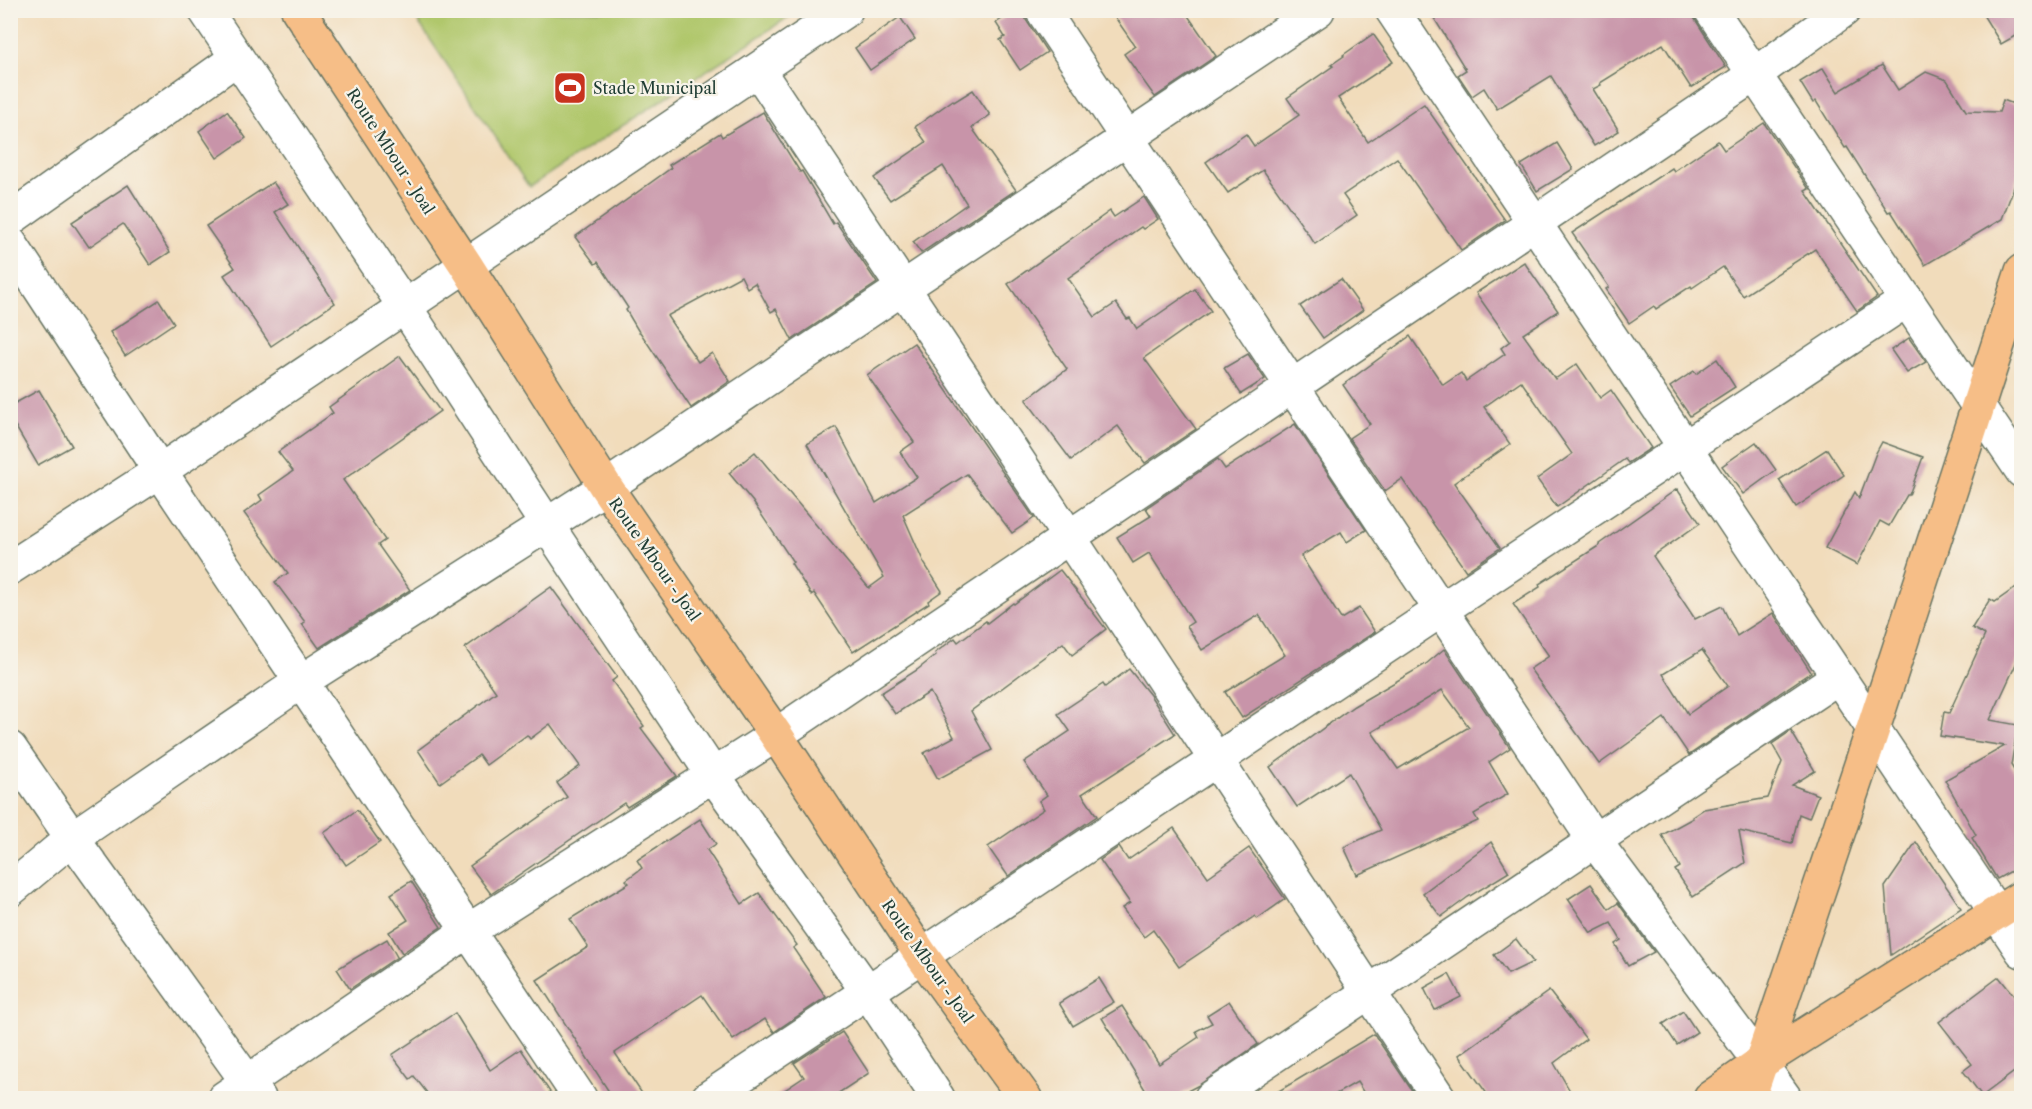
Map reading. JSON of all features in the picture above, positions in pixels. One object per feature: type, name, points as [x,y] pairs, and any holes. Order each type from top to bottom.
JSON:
[{"type":"main road","name":"Route Mbour - Joal","points":[[298,10],[466,265],[606,487],[776,735],[922,956],[1025,1098]]},
{"type":"main road","points":[[1749,1098],[1873,729],[2022,271]]},
{"type":"main road","points":[[1710,1098],[1760,1063],[2009,905]]},
{"type":"street","points":[[205,10],[405,307],[712,775],[868,992],[938,1098]]},
{"type":"street","points":[[10,568],[160,471],[846,10]]},
{"type":"street","points":[[1042,10],[1594,840],[1785,1098]]},
{"type":"street","points":[[10,890],[72,838],[302,681],[606,487],[1317,10]]},
{"type":"street","points":[[1392,10],[1873,729],[2009,905],[2022,951]]},
{"type":"street","points":[[1711,10],[2022,471]]},
{"type":"street","points":[[10,748],[244,1093],[468,931],[776,735],[1755,74],[1844,10]]},
{"type":"street","points":[[10,219],[237,58]]},
{"type":"street","points":[[758,70],[1070,537],[1439,1098]]},
{"type":"street","points":[[10,243],[580,1098]]},
{"type":"street","points":[[708,1098],[1907,300]]},
{"type":"street","points":[[1211,1098],[1838,677]]},
{"type":"green space","name":"Stade Municipal","points":[[411,11],[798,11],[529,187]]},
{"type":"building","points":[[1015,10],[1023,10],[1026,20],[1047,52],[1020,70],[1000,40],[1005,37],[996,23]]},
{"type":"building","points":[[1110,10],[1184,10],[1216,56],[1155,97],[1124,54],[1135,46]]},
{"type":"building","points":[[1429,10],[1689,10],[1726,67],[1691,88],[1663,44],[1593,89],[1619,131],[1594,146],[1551,76],[1497,109],[1484,88],[1472,96],[1458,75],[1466,70]]},
{"type":"building","points":[[1980,10],[2022,10],[2022,32],[2001,44]]},
{"type":"building","points":[[900,17],[915,39],[870,70],[855,48]]},
{"type":"building","points":[[1373,34],[1393,62],[1338,98],[1368,142],[1424,104],[1505,220],[1461,250],[1397,158],[1343,195],[1357,215],[1315,244],[1263,170],[1228,193],[1206,162],[1246,134],[1254,146],[1299,115],[1287,98]]},
{"type":"building","points":[[1882,65],[1898,90],[1926,72],[1947,80],[1966,111],[1999,112],[2003,100],[2022,107],[2022,166],[2002,219],[1925,265],[1891,211],[1888,212],[1847,147],[1845,148],[1816,101],[1813,103],[1800,82],[1823,68],[1838,92]]},
{"type":"building","points":[[973,90],[990,115],[972,128],[1016,190],[921,253],[913,242],[967,204],[943,166],[890,200],[874,178],[926,142],[915,127],[953,100],[954,102]]},
{"type":"building","points":[[227,111],[246,138],[217,158],[199,131]]},
{"type":"building","points":[[763,112],[800,172],[802,171],[833,224],[836,222],[877,283],[792,340],[776,309],[771,312],[755,283],[747,288],[741,276],[667,316],[698,362],[712,353],[730,381],[691,408],[639,332],[626,310],[628,308],[598,262],[595,264],[575,237],[671,168],[669,165],[720,133],[722,137]]},
{"type":"building","points":[[1764,123],[1809,189],[1805,191],[1877,297],[1857,311],[1815,249],[1743,296],[1723,267],[1692,288],[1691,286],[1656,309],[1654,306],[1629,323],[1606,289],[1609,287],[1572,233],[1672,168],[1674,171],[1718,141],[1724,150]]},
{"type":"building","points":[[1557,143],[1573,169],[1537,191],[1521,165]]},
{"type":"building","points":[[273,182],[288,204],[275,212],[335,303],[271,346],[224,275],[235,268],[206,226]]},
{"type":"building","points":[[128,185],[170,252],[150,265],[123,224],[89,247],[72,222]]},
{"type":"building","points":[[1144,197],[1158,219],[1143,229],[1141,227],[1068,278],[1095,317],[1116,303],[1137,329],[1195,289],[1211,311],[1144,358],[1196,429],[1145,463],[1118,426],[1071,460],[1026,400],[1067,369],[1008,284],[1110,211],[1114,217]]},
{"type":"building","points":[[1524,262],[1558,311],[1523,334],[1555,379],[1577,364],[1600,398],[1611,390],[1651,448],[1628,463],[1625,459],[1557,507],[1537,479],[1572,454],[1521,381],[1484,407],[1510,444],[1454,483],[1500,548],[1466,571],[1402,479],[1385,491],[1349,438],[1370,424],[1343,385],[1410,336],[1443,385],[1461,373],[1466,381],[1505,354],[1501,348],[1510,341],[1476,293]]},
{"type":"building","points":[[1341,279],[1363,310],[1323,338],[1300,306]]},
{"type":"building","points":[[159,300],[174,323],[125,356],[110,332]]},
{"type":"building","points":[[1909,338],[1926,362],[1907,373],[1891,350]]},
{"type":"building","points":[[914,343],[1034,518],[1012,533],[967,474],[903,515],[924,563],[942,591],[928,601],[929,603],[853,652],[814,593],[811,595],[791,563],[793,562],[753,502],[729,473],[755,452],[869,588],[884,577],[807,444],[836,427],[876,503],[917,477],[900,452],[914,442],[867,375]]},
{"type":"building","points":[[1248,354],[1265,379],[1241,394],[1224,368]]},
{"type":"building","points":[[400,356],[440,411],[343,480],[385,540],[378,545],[410,590],[319,648],[302,624],[305,622],[275,582],[288,573],[244,513],[262,500],[259,495],[293,471],[278,452],[333,413],[329,407]]},
{"type":"building","points":[[1717,359],[1735,387],[1690,416],[1670,387],[1694,371],[1696,374]]},
{"type":"building","points":[[39,390],[72,446],[38,465],[10,417],[10,406]]},
{"type":"building","points":[[1295,424],[1366,530],[1347,542],[1341,532],[1301,556],[1341,619],[1359,608],[1375,632],[1242,718],[1225,692],[1285,655],[1259,615],[1202,650],[1187,626],[1193,622],[1149,553],[1133,563],[1117,537],[1151,516],[1146,508],[1218,459],[1225,469]]},
{"type":"building","points":[[1756,442],[1776,470],[1743,494],[1722,466]]},
{"type":"building","points":[[1882,442],[1923,457],[1909,495],[1889,526],[1880,521],[1857,565],[1825,548],[1855,492],[1859,498]]},
{"type":"building","points":[[1827,449],[1844,475],[1796,507],[1779,480]]},
{"type":"building","points":[[1677,489],[1700,523],[1653,556],[1695,619],[1722,606],[1737,636],[1773,613],[1811,672],[1689,755],[1664,718],[1599,764],[1530,669],[1549,656],[1513,604]],"holes":[[[1702,650],[1728,686],[1688,714],[1663,674]]]},
{"type":"building","points":[[1060,570],[1106,629],[1072,655],[1063,643],[971,711],[992,750],[938,779],[924,753],[954,737],[930,692],[895,714],[881,693],[917,670],[955,638],[958,642]]},
{"type":"building","points":[[2022,583],[2022,651],[1990,720],[2018,725],[2011,765],[2022,784],[2022,865],[1997,879],[1972,838],[1976,835],[1945,780],[2005,746],[1940,736],[1944,712],[1949,713],[1985,635],[1972,628],[1990,599],[1995,602]]},
{"type":"building","points":[[551,587],[617,677],[612,681],[644,726],[641,728],[677,776],[627,807],[624,803],[491,894],[470,866],[567,797],[557,783],[580,766],[550,724],[530,739],[527,735],[486,765],[479,755],[440,783],[418,750],[496,692],[465,648]]},
{"type":"building","points":[[1444,649],[1510,748],[1489,762],[1508,794],[1474,814],[1478,821],[1357,875],[1344,847],[1381,830],[1349,773],[1297,807],[1270,767],[1354,706],[1426,664]],"holes":[[[1442,690],[1469,727],[1398,769],[1372,732]]]},
{"type":"building","points":[[1129,669],[1150,695],[1175,734],[1082,794],[1097,816],[1008,876],[988,847],[1044,809],[1039,801],[1047,795],[1024,762],[1070,731],[1058,714],[1103,684],[1105,687]]},
{"type":"building","points":[[1791,731],[1815,771],[1792,785],[1818,795],[1809,818],[1799,814],[1792,843],[1739,831],[1745,863],[1693,897],[1675,870],[1680,867],[1662,835],[1693,818],[1704,809],[1768,798],[1782,762],[1772,744]]},
{"type":"building","points":[[357,810],[380,842],[346,865],[324,833]]},
{"type":"building","points":[[700,819],[716,844],[707,850],[742,904],[759,893],[797,945],[793,948],[826,997],[774,1032],[765,1019],[733,1040],[702,995],[615,1053],[645,1098],[613,1098],[537,980],[588,947],[570,919],[629,883],[626,880],[642,868],[637,860]]},
{"type":"building","points":[[1174,828],[1208,877],[1249,848],[1285,899],[1257,919],[1255,916],[1179,967],[1153,930],[1144,937],[1122,908],[1130,903],[1100,860],[1119,847],[1128,860]]},
{"type":"building","points":[[1491,842],[1509,872],[1441,917],[1423,893]]},
{"type":"building","points":[[1916,842],[1961,908],[1891,955],[1885,887]]},
{"type":"building","points":[[411,881],[441,927],[402,953],[389,932],[408,920],[391,894]]},
{"type":"building","points":[[1591,884],[1609,909],[1618,903],[1654,952],[1628,966],[1615,944],[1621,940],[1611,923],[1591,933],[1568,899]]},
{"type":"building","points":[[387,939],[397,957],[350,989],[337,969]]},
{"type":"building","points":[[1516,939],[1533,962],[1508,974],[1494,955]]},
{"type":"building","points":[[1449,974],[1461,997],[1435,1010],[1424,988]]},
{"type":"building","points":[[1999,977],[2022,1006],[2022,1066],[1982,1096],[1963,1071],[1972,1064],[1939,1022]]},
{"type":"building","points":[[1099,978],[1114,1002],[1073,1026],[1059,1003]]},
{"type":"building","points":[[1549,991],[1586,1039],[1554,1063],[1574,1098],[1490,1098],[1459,1055]]},
{"type":"building","points":[[1229,1001],[1258,1044],[1199,1085],[1174,1098],[1150,1098],[1102,1018],[1122,1006],[1159,1064],[1199,1037],[1196,1031],[1212,1023],[1207,1015]]},
{"type":"building","points":[[1683,1011],[1697,1032],[1677,1045],[1663,1024]]},
{"type":"building","points":[[455,1013],[490,1070],[521,1049],[554,1098],[431,1098],[414,1076],[410,1079],[392,1055]]},
{"type":"building","points":[[842,1032],[869,1073],[831,1098],[773,1098],[804,1077],[794,1063]]},
{"type":"building","points":[[1374,1034],[1417,1098],[1367,1098],[1357,1082],[1329,1098],[1267,1098]]},
{"type":"place","name":"Stade Municipal","points":[[570,88]]}]
